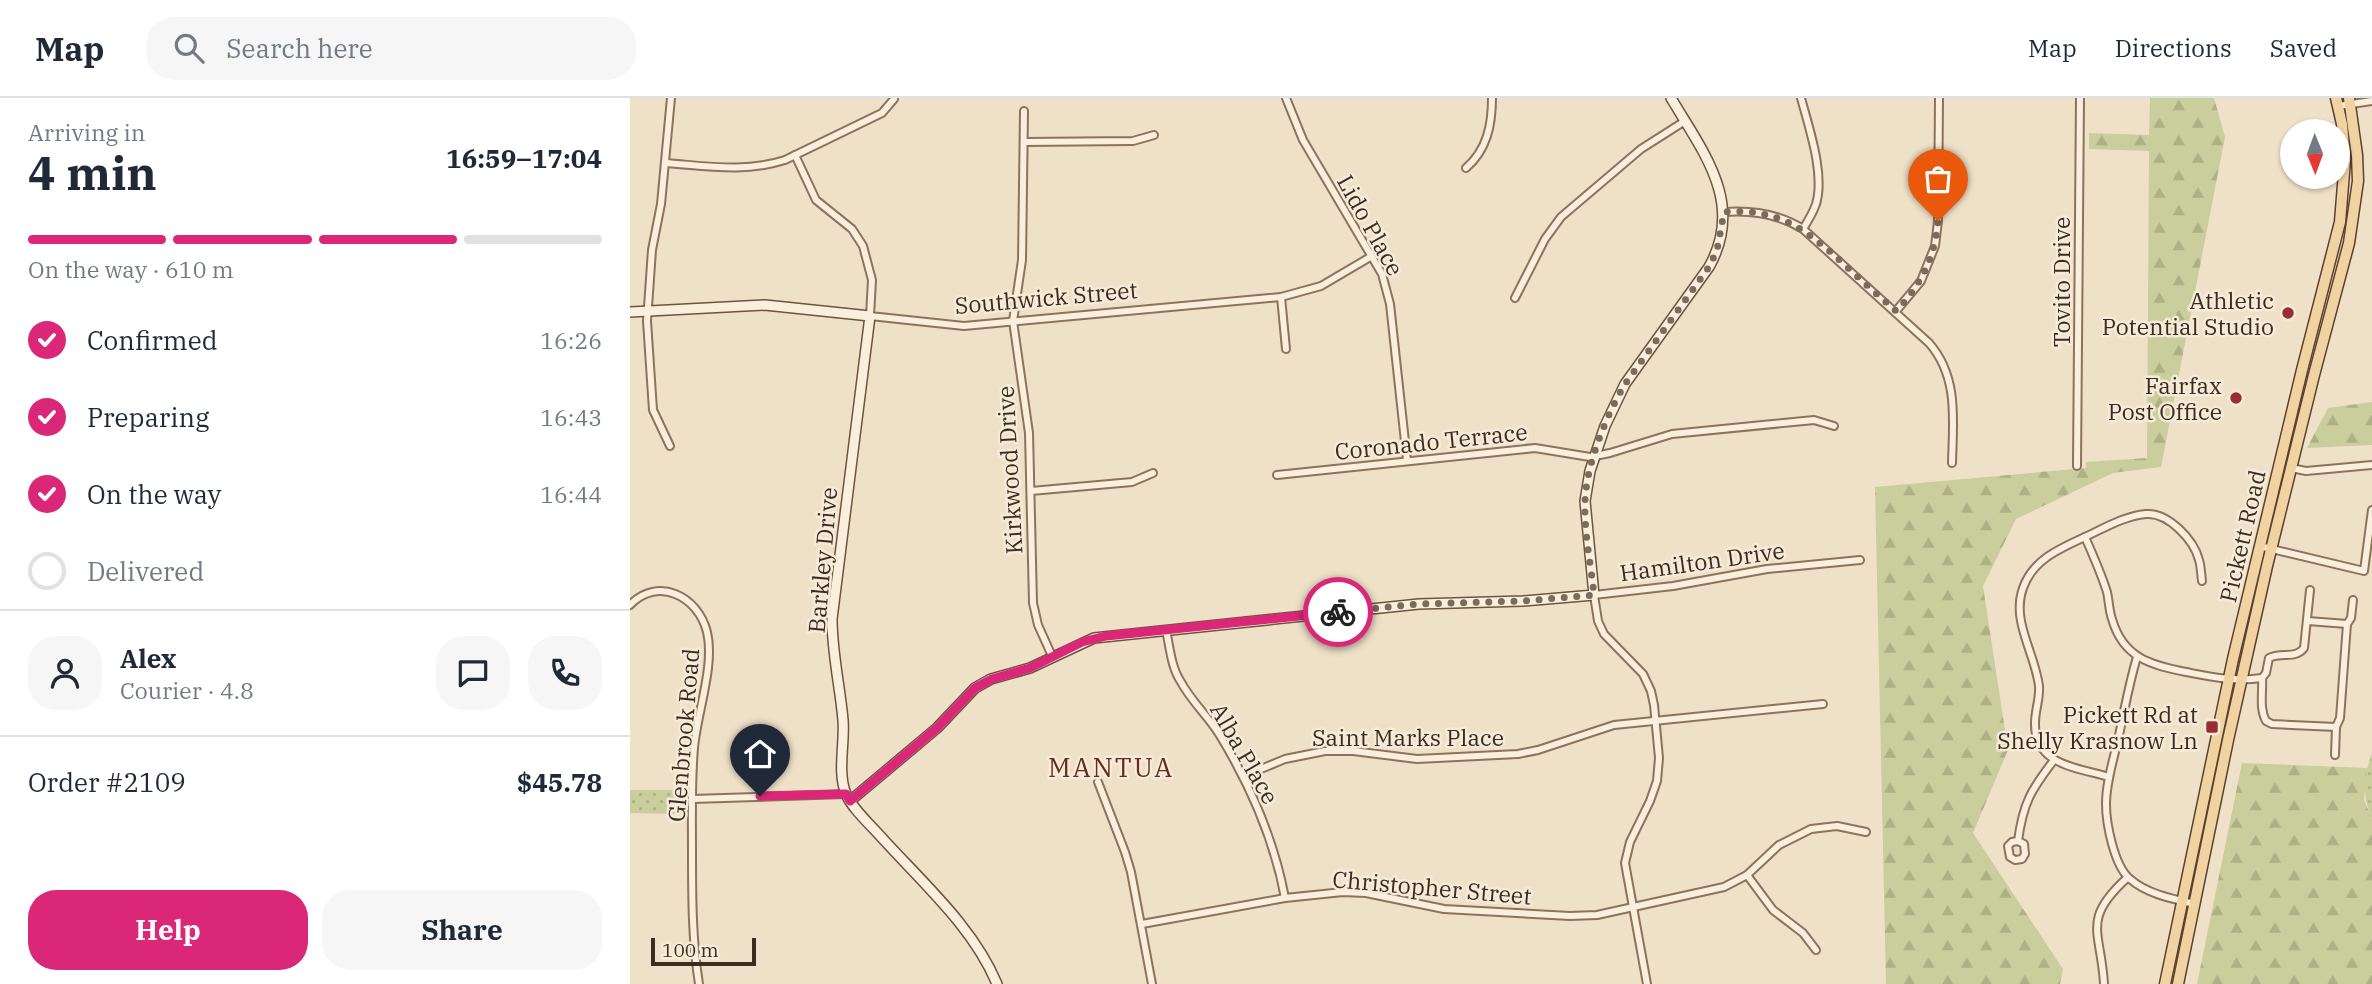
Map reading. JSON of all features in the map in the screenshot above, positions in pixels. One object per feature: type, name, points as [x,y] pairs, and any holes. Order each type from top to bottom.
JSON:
[{"type":"main road","name":"Pickett Road","points":[[2178,984],[2272,550],[2349,243],[2356,201],[2357,155],[2350,101]]},
{"type":"main road","name":"Pickett Road","points":[[2165,984],[2228,680],[2340,222],[2345,160],[2337,102]]},
{"type":"street","points":[[670,446],[653,410],[648,311],[652,250],[661,204],[671,98]]},
{"type":"street","name":"Lido Place","points":[[1286,98],[1303,139],[1382,274],[1390,303],[1407,460]]},
{"type":"street","points":[[1466,168],[1476,159],[1486,140],[1492,115],[1492,98]]},
{"type":"street","points":[[1647,984],[1626,872],[1626,853],[1657,780],[1659,758],[1656,720],[1647,683],[1636,667],[1604,634],[1598,621],[1585,501],[1595,456],[1617,398],[1712,260],[1722,232],[1724,212],[1716,176],[1671,98]]},
{"type":"street","points":[[1801,98],[1818,171],[1819,187],[1815,205],[1803,229]]},
{"type":"street","points":[[1896,311],[1921,281],[1935,246],[1938,221],[1939,98]]},
{"type":"street","name":"Tovito Drive","points":[[2077,466],[2080,98]]},
{"type":"street","points":[[665,163],[750,169],[768,165],[795,155],[882,113],[894,99]]},
{"type":"street","points":[[2337,102],[2372,101]]},
{"type":"street","name":"Kirkwood Drive","points":[[1024,111],[1022,260],[1013,321],[1027,414],[1033,603],[1038,625],[1052,656]]},
{"type":"street","points":[[1515,298],[1545,239],[1561,218],[1641,149],[1685,121]]},
{"type":"street","points":[[1024,142],[1133,141],[1154,135]]},
{"type":"street","name":"Barkley Drive","points":[[795,155],[816,200],[852,229],[863,246],[872,280],[870,316],[832,619],[843,723],[843,783],[848,797]]},
{"type":"street","points":[[1724,212],[1764,214],[1803,229],[1933,347],[1947,373],[1953,408],[1952,463]]},
{"type":"street","name":"Southwick Street","points":[[630,312],[765,305],[951,326],[1281,297],[1321,286],[1372,256]]},
{"type":"street","points":[[1281,297],[1286,349]]},
{"type":"street","name":"Coronado Terrace","points":[[1277,475],[1535,448],[1579,457],[1595,456],[1672,434],[1814,419],[1834,426]]},
{"type":"street","points":[[2291,468],[2306,471],[2372,465]]},
{"type":"street","points":[[1031,491],[1132,482],[1153,472]]},
{"type":"street","points":[[2259,547],[2364,571],[2372,510]]},
{"type":"street","points":[[2109,777],[2077,770],[2054,760],[2045,751],[2036,731],[2039,686],[2021,621],[2020,599],[2030,571],[2052,552],[2129,516],[2150,513],[2168,520],[2192,544],[2199,558],[2202,581]]},
{"type":"street","points":[[2085,537],[2107,594],[2112,620],[2122,642],[2137,657],[2154,665],[2228,680],[2262,678]]},
{"type":"street","name":"Hamilton Drive","points":[[848,797],[937,728],[975,688],[992,679],[1030,668],[1094,638],[1419,604],[1523,601],[1594,595],[1673,586],[1768,569],[1860,560]]},
{"type":"street","points":[[2309,590],[2304,648],[2295,655],[2275,655],[2269,658],[2266,673],[2262,678],[2261,709],[2266,722],[2272,724],[2336,727]]},
{"type":"street","name":"Glenbrook Road","points":[[630,605],[646,593],[667,592],[691,604],[704,622],[708,638],[709,658],[696,729],[692,799],[692,905],[699,984]]},
{"type":"street","points":[[2335,755],[2347,624],[2351,618],[2353,600]]},
{"type":"street","points":[[2308,621],[2347,624]]},
{"type":"street","name":"Alba Place","points":[[1166,630],[1174,668],[1181,684],[1217,732],[1244,776],[1272,843],[1285,898]]},
{"type":"street","points":[[2137,657],[2124,700],[2109,777],[2107,819],[2117,859],[2127,878],[2142,888],[2194,904]]},
{"type":"street","name":"Saint Marks Place","points":[[1244,776],[1285,759],[1325,751],[1353,751],[1417,759],[1518,754],[1614,725],[1823,704]]},
{"type":"street","points":[[2018,841],[2023,809],[2034,787],[2054,760]]},
{"type":"street","points":[[1098,782],[1125,852],[1142,924],[1152,984]]},
{"type":"street","points":[[692,799],[848,797],[973,940],[997,984]]},
{"type":"street","name":"Christopher Street","points":[[1142,924],[1329,892],[1358,892],[1444,909],[1582,916],[1717,889],[1748,875],[1779,845],[1805,831],[1837,826],[1867,832]]},
{"type":"street","points":[[1748,875],[1773,910],[1804,933],[1816,950]]},
{"type":"street","points":[[2104,984],[2095,929],[2097,916],[2111,892],[2127,878]]},
{"type":"green space","points":[[2150,98],[2214,98],[2225,137],[2161,467],[2113,473],[2016,519],[1983,586],[2008,750],[1973,833],[2063,969],[2060,984],[1886,984],[1875,487],[2086,468],[2086,462],[2147,458],[2149,151],[2089,149],[2089,133],[2149,135]]},
{"type":"green space","points":[[2372,402],[2372,445],[2307,448],[2328,408]]},
{"type":"green space","points":[[2372,753],[2372,819],[2365,786]]},
{"type":"green space","points":[[2242,763],[2367,768],[2364,800],[2372,819],[2372,984],[2197,984]]},
{"type":"green space","points":[[630,790],[682,790],[682,814],[630,813]]},
{"type":"way so far","points":[[1338,612],[1419,604],[1523,601],[1594,595],[1585,501],[1600,441],[1625,384],[1712,260],[1722,232],[1724,212],[1764,214],[1795,224],[1811,235],[1896,311],[1910,296],[1928,268],[1935,246],[1938,221]]},
{"type":"place","name":"Athletic Potential Studio","points":[[2288,313]]},
{"type":"place","name":"Fairfax Post Office","points":[[2236,398]]},
{"type":"place","name":"Pickett Rd at Shelly Krasnow Ln","points":[[2212,727]]},
{"type":"district","name":"MANTUA","points":[[1111,767]]},
{"type":"route","points":[[760,796],[846,794],[850,801],[937,728],[965,697],[982,683],[1030,668],[1094,638],[1338,612]]}]
